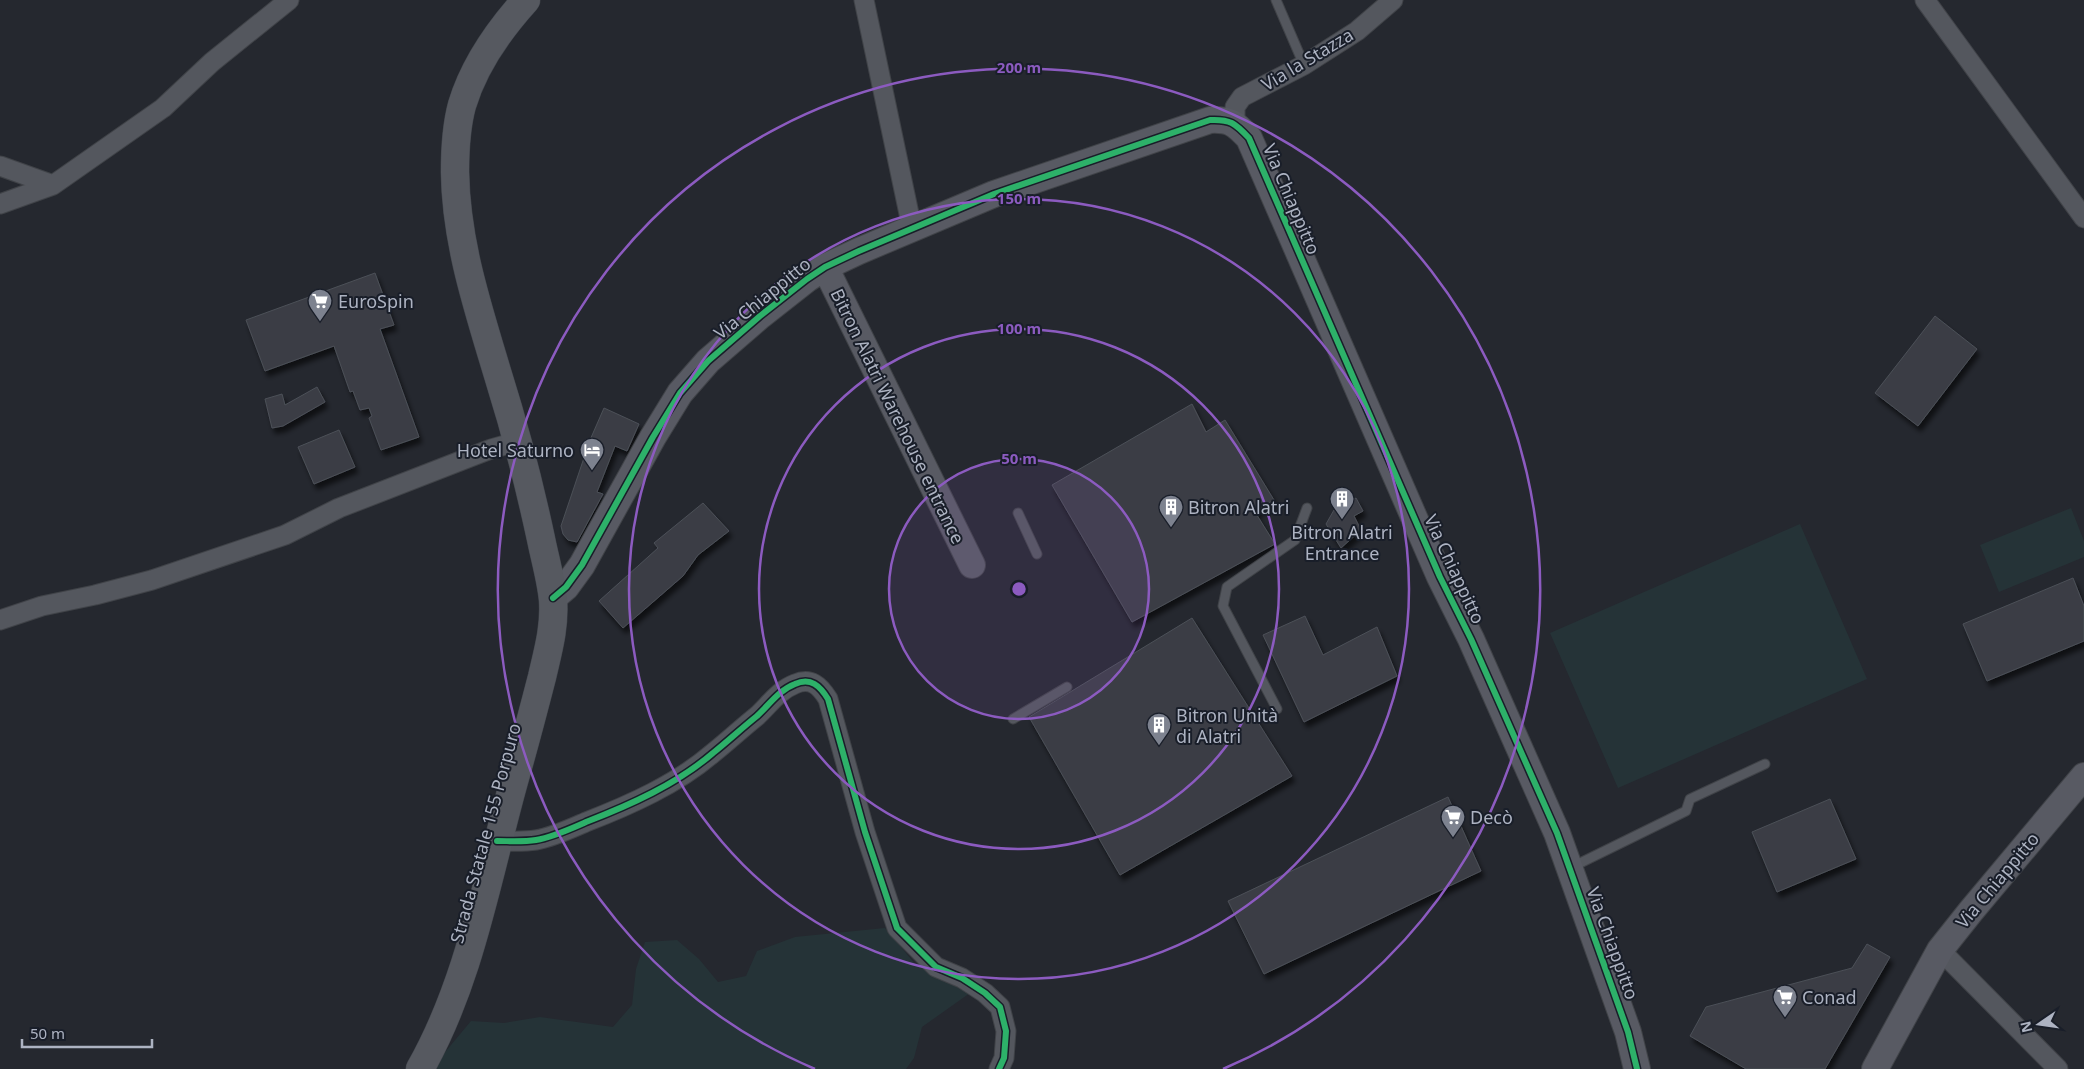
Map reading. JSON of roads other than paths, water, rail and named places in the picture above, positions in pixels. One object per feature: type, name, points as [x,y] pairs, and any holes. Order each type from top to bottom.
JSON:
[{"type":"main road","name":"Strada Statale 155 Porpuro","points":[[420,1069],[438,1036],[460,979],[484,900],[497,841],[553,629],[553,598],[531,490],[519,441],[475,300],[460,239],[456,191],[455,144],[462,106],[476,68],[502,27],[526,0]]},
{"type":"street","points":[[0,204],[53,185],[163,108],[212,62],[289,0]]},
{"type":"street","points":[[864,0],[912,228]]},
{"type":"street","name":"Via la Stazza","points":[[1235,124],[1235,107],[1242,97],[1304,65],[1357,31],[1393,0]]},
{"type":"street","points":[[1925,0],[2084,218]]},
{"type":"street","name":"Via Chiappitto","points":[[553,598],[566,587],[582,565],[653,437],[680,393],[708,362],[752,323],[825,267],[994,194],[1210,120],[1223,120],[1235,124],[1249,138],[1440,577],[1471,638],[1553,824],[1628,1032],[1637,1069]]},
{"type":"street","points":[[0,166],[53,185]]},
{"type":"street","name":"Bitron Alatri Warehouse entrance","points":[[825,267],[972,565]]},
{"type":"street","points":[[0,620],[42,606],[152,580],[285,535],[339,508],[491,449],[519,441]]},
{"type":"street","points":[[497,841],[536,840],[565,831],[621,808],[676,779],[708,758],[780,692],[794,684],[805,681],[814,682],[823,690],[828,699],[865,832],[897,928],[936,967],[962,978],[984,993],[1000,1008],[1006,1031],[1004,1058],[999,1069]]},
{"type":"street","name":"Via Chiappitto","points":[[1874,1069],[1940,950],[2084,776]]},
{"type":"street","points":[[1940,950],[2058,1069]]},
{"type":"lane","points":[[1276,0],[1304,65]]},
{"type":"lane","points":[[1277,709],[1223,606],[1227,587],[1295,540],[1307,508]]},
{"type":"lane","points":[[1018,513],[1037,554]]},
{"type":"lane","points":[[1013,719],[1067,687]]},
{"type":"lane","points":[[1570,869],[1686,811],[1690,799],[1765,764]]},
{"type":"place","name":"EuroSpin","points":[[320,322]]},
{"type":"place","name":"Hotel Saturno","points":[[592,471]]},
{"type":"place","name":"Bitron Alatri Entrance","points":[[1342,520]]},
{"type":"place","name":"Bitron Alatri","points":[[1171,528]]},
{"type":"place","name":"Bitron Unità di Alatri","points":[[1159,746]]},
{"type":"place","name":"Decò","points":[[1453,838]]},
{"type":"place","name":"Conad","points":[[1785,1018]]}]
